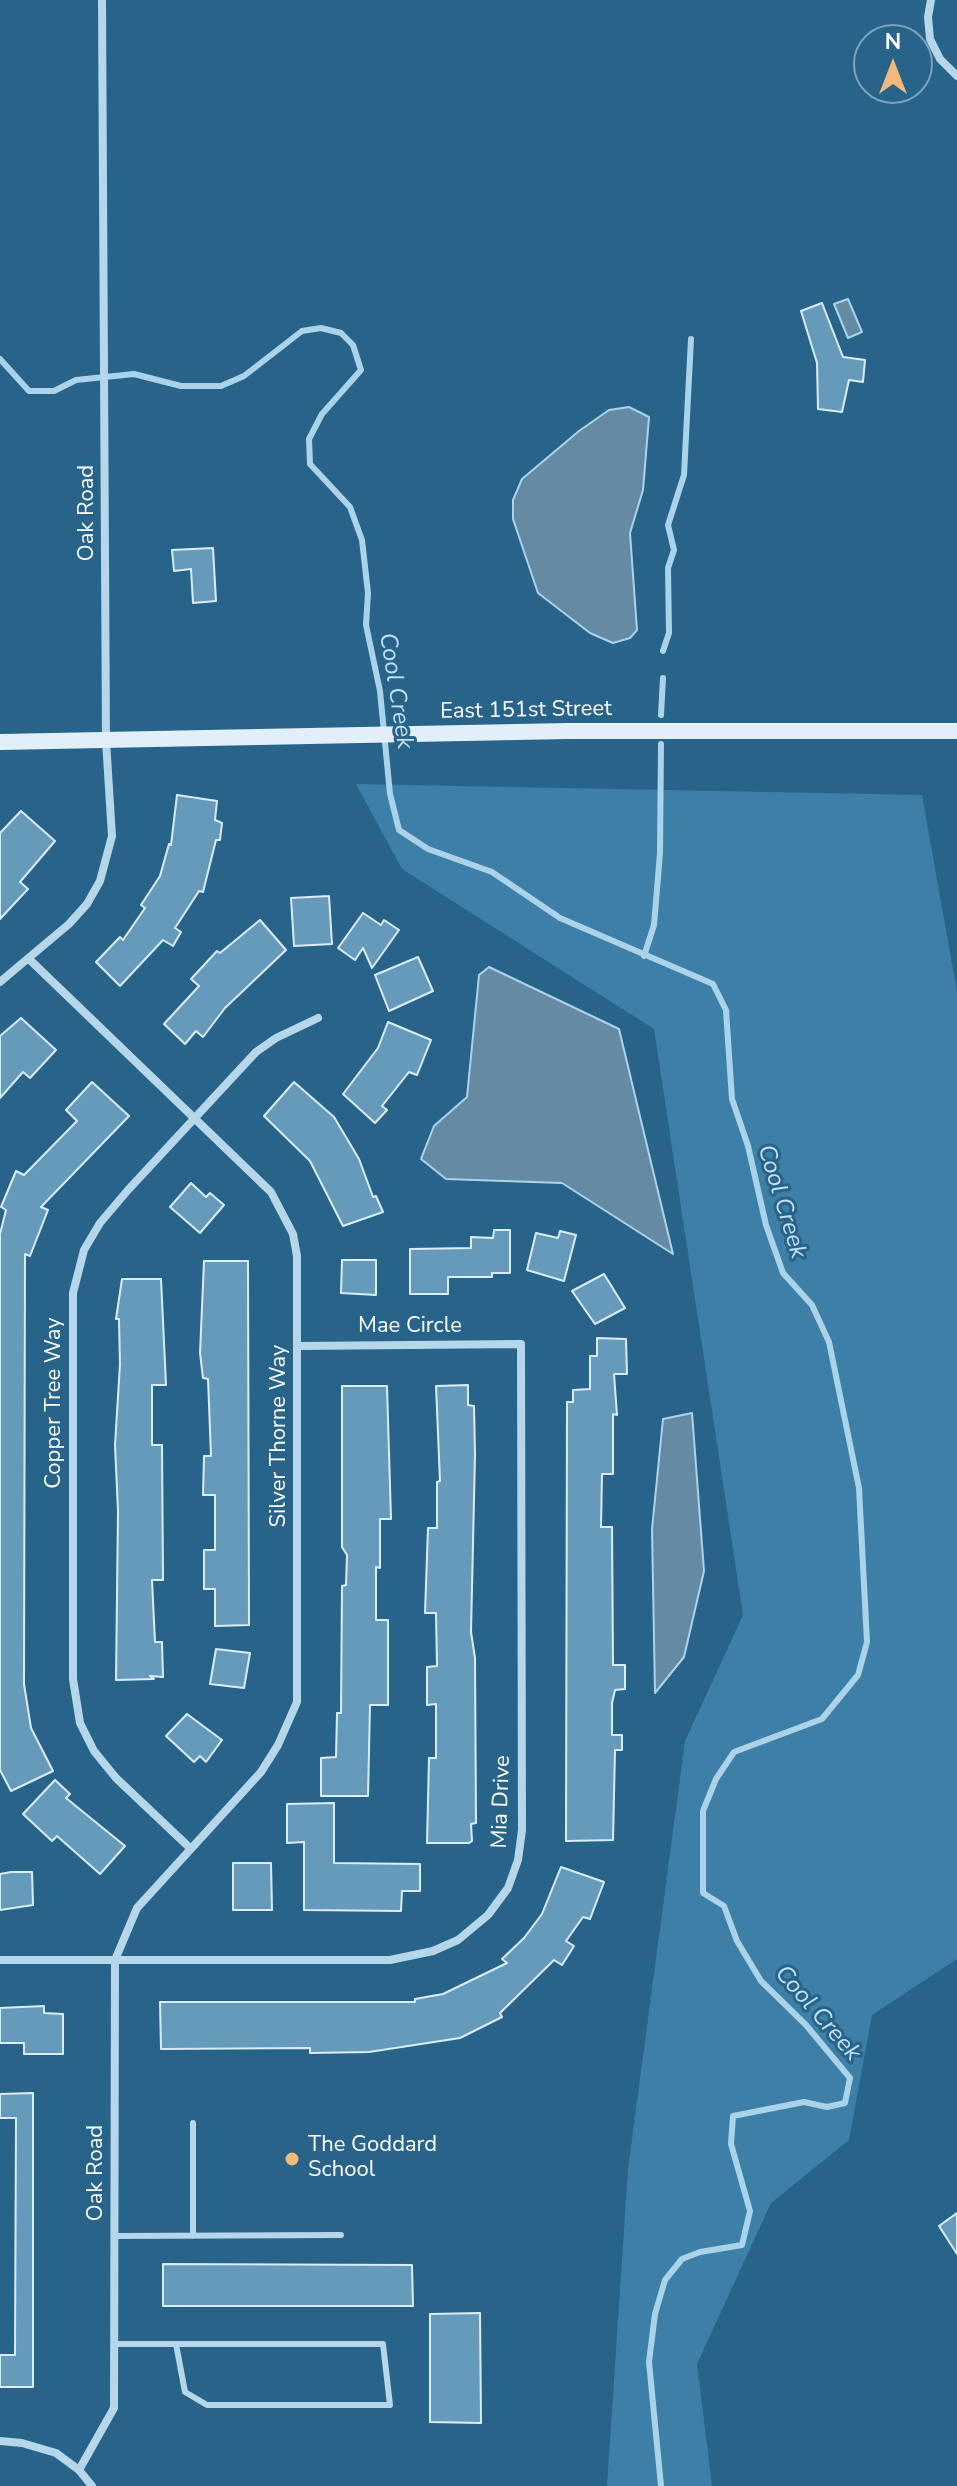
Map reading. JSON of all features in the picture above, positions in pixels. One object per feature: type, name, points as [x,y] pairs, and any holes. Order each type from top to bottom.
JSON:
[{"type":"street","name":"Oak Road","points":[[0,982],[69,924],[87,904],[100,881],[112,836],[106,741],[102,0]]},
{"type":"street","points":[[931,0],[928,17],[930,39],[940,59],[957,76]]},
{"type":"street","name":"East 151st Street","points":[[0,742],[568,731],[957,731]]},
{"type":"street","name":"Silver Thorne Way","points":[[29,959],[253,1174],[284,1214],[293,1234],[297,1256],[297,1702],[278,1745],[261,1772],[137,1908],[115,1960]]},
{"type":"street","name":"Copper Tree Way","points":[[190,1848],[116,1778],[94,1751],[80,1723],[73,1679],[73,1293],[84,1250],[100,1223],[256,1052],[276,1038],[318,1018]]},
{"type":"street","name":"Mae Circle","points":[[299,1346],[521,1344]]},
{"type":"street","name":"Mia Drive","points":[[115,1960],[390,1960],[433,1951],[458,1940],[488,1915],[508,1888],[518,1860],[522,1830],[521,1344]]},
{"type":"street","points":[[0,1960],[115,1960]]},
{"type":"street","name":"Oak Road","points":[[79,2470],[112,2417],[115,1960]]},
{"type":"street","points":[[0,2441],[44,2448],[79,2470],[92,2486]]},
{"type":"lane","points":[[193,2123],[193,2236]]},
{"type":"lane","points":[[115,2236],[341,2235]]},
{"type":"lane","points":[[114,2344],[176,2344],[383,2344],[390,2405],[207,2405],[185,2392],[176,2344]]},
{"type":"shaded area","points":[[848,299],[862,332],[848,338],[834,304]]},
{"type":"shaded area","points":[[629,407],[649,417],[643,490],[630,533],[637,630],[630,638],[613,643],[590,633],[538,593],[513,519],[513,500],[522,479],[579,431],[609,410]]},
{"type":"shaded area","points":[[356,784],[922,795],[957,992],[957,1959],[872,2015],[849,2140],[771,2203],[697,2364],[712,2486],[607,2486],[628,2169],[685,1741],[743,1615],[654,1029],[402,869]]},
{"type":"shaded area","points":[[489,967],[619,1029],[673,1254],[562,1183],[446,1179],[421,1159],[434,1126],[467,1097],[479,975]]},
{"type":"shaded area","points":[[692,1413],[704,1571],[684,1657],[655,1693],[652,1529],[663,1419]]},
{"type":"building","points":[[822,303],[843,357],[865,360],[863,382],[849,380],[842,412],[818,409],[817,363],[801,311]]},
{"type":"building","points":[[213,548],[216,601],[193,603],[191,569],[174,571],[172,550]]},
{"type":"building","points":[[177,795],[217,801],[215,820],[222,823],[220,840],[216,840],[203,892],[199,891],[175,928],[181,932],[173,946],[163,940],[120,986],[96,962],[120,937],[123,940],[145,908],[141,905],[160,876],[171,845]]},
{"type":"building","points":[[21,811],[55,841],[20,882],[28,889],[0,919],[0,833]]},
{"type":"building","points":[[329,896],[332,944],[294,946],[291,898]]},
{"type":"building","points":[[363,913],[381,925],[384,920],[399,930],[372,968],[363,948],[355,960],[338,948]]},
{"type":"building","points":[[260,920],[286,950],[225,1008],[203,1037],[196,1031],[185,1044],[164,1024],[199,986],[191,979],[217,951],[220,953]]},
{"type":"building","points":[[418,957],[433,991],[389,1011],[375,975]]},
{"type":"building","points":[[21,1018],[56,1050],[30,1078],[23,1072],[0,1098],[0,1036]]},
{"type":"building","points":[[388,1022],[431,1040],[417,1075],[409,1072],[382,1106],[387,1110],[375,1123],[343,1094],[378,1048]]},
{"type":"building","points":[[92,1082],[129,1116],[41,1207],[48,1210],[30,1256],[25,1254],[24,1684],[31,1728],[53,1771],[11,1791],[0,1770],[0,1234],[6,1210],[1,1207],[16,1171],[24,1175],[77,1121],[66,1110]]},
{"type":"building","points":[[294,1082],[334,1117],[359,1159],[373,1197],[376,1196],[383,1212],[343,1226],[310,1161],[264,1116]]},
{"type":"building","points":[[191,1183],[206,1197],[210,1193],[224,1205],[200,1233],[170,1207]]},
{"type":"building","points":[[494,1230],[510,1230],[510,1273],[492,1273],[492,1277],[448,1277],[448,1294],[410,1294],[410,1249],[471,1248],[471,1237],[493,1238]]},
{"type":"building","points":[[560,1231],[576,1235],[564,1281],[527,1270],[536,1233],[558,1238]]},
{"type":"building","points":[[342,1260],[376,1260],[376,1295],[341,1293]]},
{"type":"building","points":[[204,1261],[248,1261],[249,1625],[215,1626],[215,1589],[204,1589],[204,1550],[215,1550],[215,1495],[203,1495],[204,1456],[211,1456],[208,1379],[203,1378],[200,1353]]},
{"type":"building","points":[[604,1274],[625,1308],[595,1324],[572,1291]]},
{"type":"building","points":[[122,1279],[161,1279],[166,1385],[152,1385],[152,1445],[162,1445],[163,1580],[152,1580],[155,1642],[162,1642],[163,1677],[150,1676],[154,1679],[116,1680],[118,1511],[115,1445],[120,1364],[119,1319],[116,1319]]},
{"type":"building","points":[[597,1338],[626,1339],[627,1374],[614,1374],[617,1415],[613,1414],[613,1474],[602,1474],[601,1527],[612,1527],[613,1665],[625,1665],[625,1689],[615,1690],[612,1703],[612,1735],[622,1735],[622,1750],[615,1750],[613,1840],[566,1841],[567,1402],[573,1402],[573,1390],[590,1389],[590,1356],[597,1356]]},
{"type":"building","points":[[468,1385],[468,1405],[474,1406],[475,1455],[471,1632],[475,1658],[476,1823],[471,1824],[472,1841],[469,1843],[427,1843],[429,1758],[436,1758],[436,1704],[427,1705],[427,1667],[437,1666],[436,1613],[425,1613],[428,1528],[437,1528],[437,1482],[440,1481],[436,1386]]},
{"type":"building","points":[[342,1386],[387,1386],[391,1519],[380,1519],[376,1620],[388,1620],[388,1705],[370,1705],[368,1796],[321,1796],[321,1758],[336,1757],[337,1713],[341,1713],[342,1586],[346,1585],[347,1555],[342,1547]]},
{"type":"building","points":[[216,1649],[250,1653],[244,1688],[210,1684]]},
{"type":"building","points":[[187,1714],[222,1740],[206,1762],[200,1756],[194,1762],[166,1736]]},
{"type":"building","points":[[55,1780],[70,1794],[66,1798],[125,1846],[100,1874],[57,1836],[52,1841],[23,1814]]},
{"type":"building","points":[[334,1803],[334,1863],[420,1864],[420,1891],[402,1891],[401,1911],[304,1910],[304,1842],[287,1843],[287,1804]]},
{"type":"building","points":[[233,1863],[271,1863],[272,1910],[233,1910]]},
{"type":"building","points":[[561,1867],[604,1882],[590,1919],[583,1917],[566,1941],[574,1946],[562,1965],[554,1960],[500,2013],[502,2017],[460,2038],[369,2052],[310,2053],[310,2048],[161,2049],[160,2002],[415,2002],[415,1999],[443,1994],[507,1963],[502,1959],[524,1938],[542,1914]]},
{"type":"building","points":[[32,1872],[33,1905],[0,1910],[0,1874]]},
{"type":"building","points":[[44,2006],[44,2013],[63,2014],[63,2054],[24,2054],[24,2043],[0,2043],[0,2008]]},
{"type":"building","points":[[33,2093],[33,2387],[0,2387],[0,2355],[15,2355],[16,2118],[0,2118],[0,2094]]},
{"type":"building","points":[[957,2213],[957,2254],[939,2226]]},
{"type":"building","points":[[163,2264],[412,2265],[413,2306],[163,2306]]},
{"type":"building","points":[[480,2313],[481,2423],[430,2422],[430,2314]]},
{"type":"waterway","name":"Cool Creek","points":[[0,359],[29,391],[54,391],[76,380],[134,374],[181,386],[221,386],[244,376],[302,331],[321,328],[341,333],[353,345],[361,370],[322,414],[309,439],[310,464],[350,507],[362,540],[368,593],[366,625],[380,691],[390,794],[399,830],[428,849],[492,872],[560,918],[713,984],[726,1010],[732,1099],[748,1146],[766,1225],[783,1273],[812,1305],[829,1342],[859,1488],[867,1642],[858,1675],[822,1719],[734,1752],[716,1779],[703,1811],[703,1893],[724,1906],[737,1941],[761,1981],[806,2025],[850,2078],[845,2103],[827,2107],[804,2102],[733,2116],[731,2144],[750,2211],[742,2245],[700,2252],[682,2259],[665,2280],[655,2314],[649,2362],[661,2486]]},
{"type":"waterway","points":[[663,651],[669,633],[668,568],[674,550],[668,525],[684,475],[691,339]]},
{"type":"waterway","points":[[661,715],[663,678]]},
{"type":"waterway","points":[[644,956],[654,925],[660,853],[661,744]]},
{"type":"place","name":"The Goddard School","points":[[292,2159]]}]
